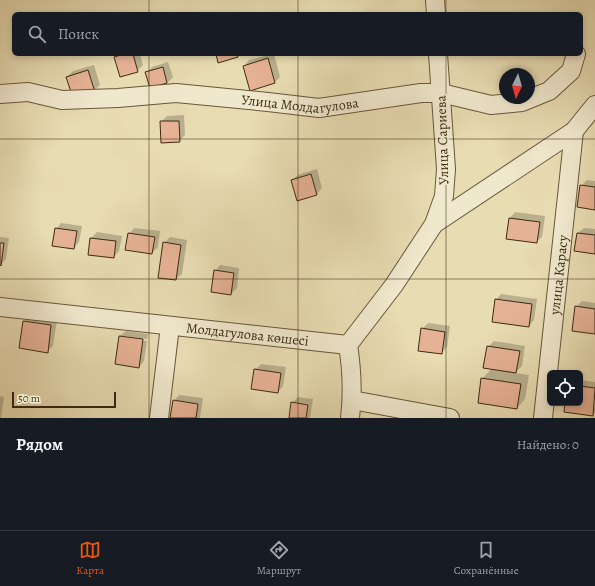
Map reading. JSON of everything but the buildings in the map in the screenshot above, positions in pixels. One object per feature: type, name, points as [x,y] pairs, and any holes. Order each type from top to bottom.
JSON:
[{"type":"street","points":[[435,0],[436,12]]},
{"type":"street","name":"Улица Сариева","points":[[434,224],[444,196],[446,169],[438,56]]},
{"type":"street","name":"Улица Молдагулова","points":[[0,94],[28,92],[62,100],[118,98],[176,93],[319,108],[422,93],[441,93],[491,105],[522,102],[549,91],[571,71],[575,56]]},
{"type":"street","points":[[350,418],[352,400],[352,369],[348,345],[394,284],[434,224],[574,131],[595,105]]},
{"type":"street","name":"улица Карасу","points":[[543,418],[574,131]]},
{"type":"street","name":"Молдагулова көшесі","points":[[0,308],[348,345]]},
{"type":"street","points":[[159,418],[170,326]]},
{"type":"street","points":[[352,400],[450,418]]}]
